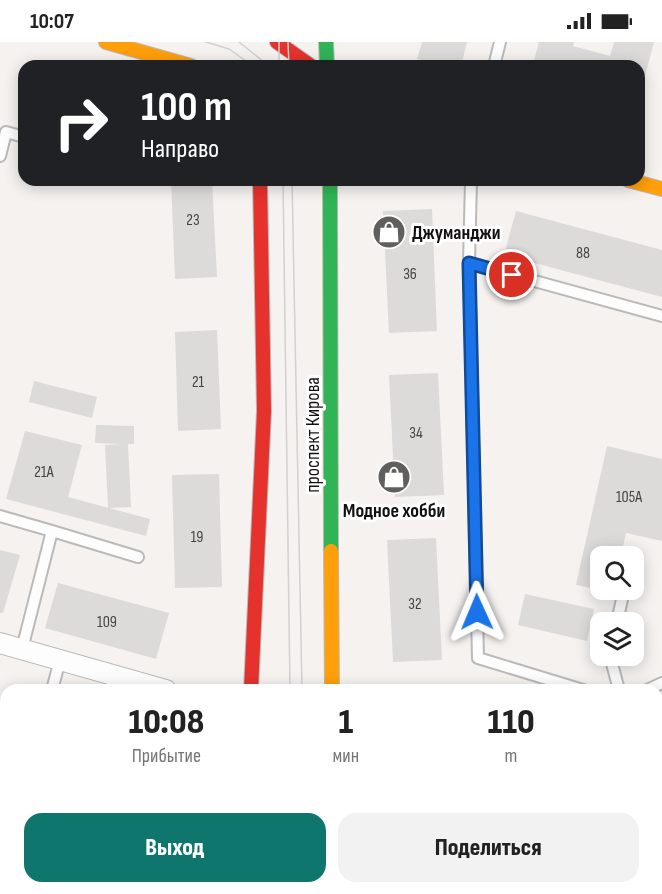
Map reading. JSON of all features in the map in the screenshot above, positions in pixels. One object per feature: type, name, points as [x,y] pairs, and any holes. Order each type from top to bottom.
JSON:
[{"type":"street","points":[[106,42],[170,60]]},
{"type":"street","points":[[277,42],[302,60]]},
{"type":"street","points":[[326,42],[327,60]]},
{"type":"street","points":[[645,184],[662,189]]},
{"type":"street","points":[[251,684],[264,411],[260,186]]},
{"type":"street","name":"проспект Кирова","points":[[330,186],[332,684]]},
{"type":"street","points":[[0,643],[60,660],[127,684]]},
{"type":"lane","points":[[496,60],[500,42]]},
{"type":"lane","points":[[0,156],[6,132],[18,135]]},
{"type":"lane","points":[[471,186],[469,263],[478,658],[563,684]]},
{"type":"lane","points":[[469,263],[662,316]]},
{"type":"lane","points":[[0,516],[138,557]]},
{"type":"lane","points":[[22,650],[52,531]]},
{"type":"lane","points":[[54,684],[60,660]]},
{"type":"lane","points":[[613,666],[617,684]]},
{"type":"building","points":[[422,42],[467,42],[462,60],[417,59]]},
{"type":"building","points":[[539,42],[574,42],[573,46],[610,56],[614,42],[654,42],[645,76],[645,60],[534,60]]},
{"type":"building","points":[[171,186],[212,186],[217,277],[175,279]]},
{"type":"building","points":[[432,209],[437,331],[389,333],[383,211]]},
{"type":"building","points":[[516,211],[662,250],[662,297],[504,255]]},
{"type":"building","points":[[217,330],[221,429],[178,431],[175,332]]},
{"type":"building","points":[[438,373],[444,495],[395,497],[389,375]]},
{"type":"building","points":[[34,381],[97,397],[92,418],[29,402]]},
{"type":"building","points":[[96,425],[134,426],[134,444],[128,444],[131,507],[108,508],[105,445],[122,444],[95,443]]},
{"type":"building","points":[[25,431],[82,445],[68,497],[150,519],[146,536],[6,499]]},
{"type":"building","points":[[607,446],[662,459],[662,541],[626,533],[623,546],[590,546],[590,588],[576,585]]},
{"type":"building","points":[[219,474],[222,587],[175,588],[172,475]]},
{"type":"building","points":[[436,538],[442,660],[393,662],[387,540]]},
{"type":"building","points":[[0,550],[20,555],[3,613],[0,613]]},
{"type":"building","points":[[58,583],[169,613],[156,659],[45,628]]},
{"type":"building","points":[[525,594],[594,609],[593,612],[590,612],[587,641],[518,625]]},
{"type":"tram line","points":[[206,42],[229,49],[245,60]]},
{"type":"tram line","points":[[239,42],[262,60]]},
{"type":"tram line","points":[[279,42],[279,60]]},
{"type":"tram line","points":[[288,42],[289,60]]},
{"type":"tram line","points":[[283,186],[290,684]]},
{"type":"tram line","points":[[292,186],[302,684]]},
{"type":"traffic: fast","points":[[326,42],[327,60]]},
{"type":"traffic: fast","points":[[330,186],[331,551]]},
{"type":"traffic: slow","points":[[106,42],[170,60]]},
{"type":"traffic: slow","points":[[645,184],[662,189]]},
{"type":"traffic: slow","points":[[331,551],[332,684]]},
{"type":"traffic: jam","points":[[277,42],[302,60]]},
{"type":"traffic: jam","points":[[251,684],[264,411],[260,186]]},
{"type":"place","name":"Джуманджи","points":[[389,232]]},
{"type":"place","name":"Модное хобби","points":[[394,477]]},
{"type":"route","points":[[477,612],[469,263],[512,275]]}]
